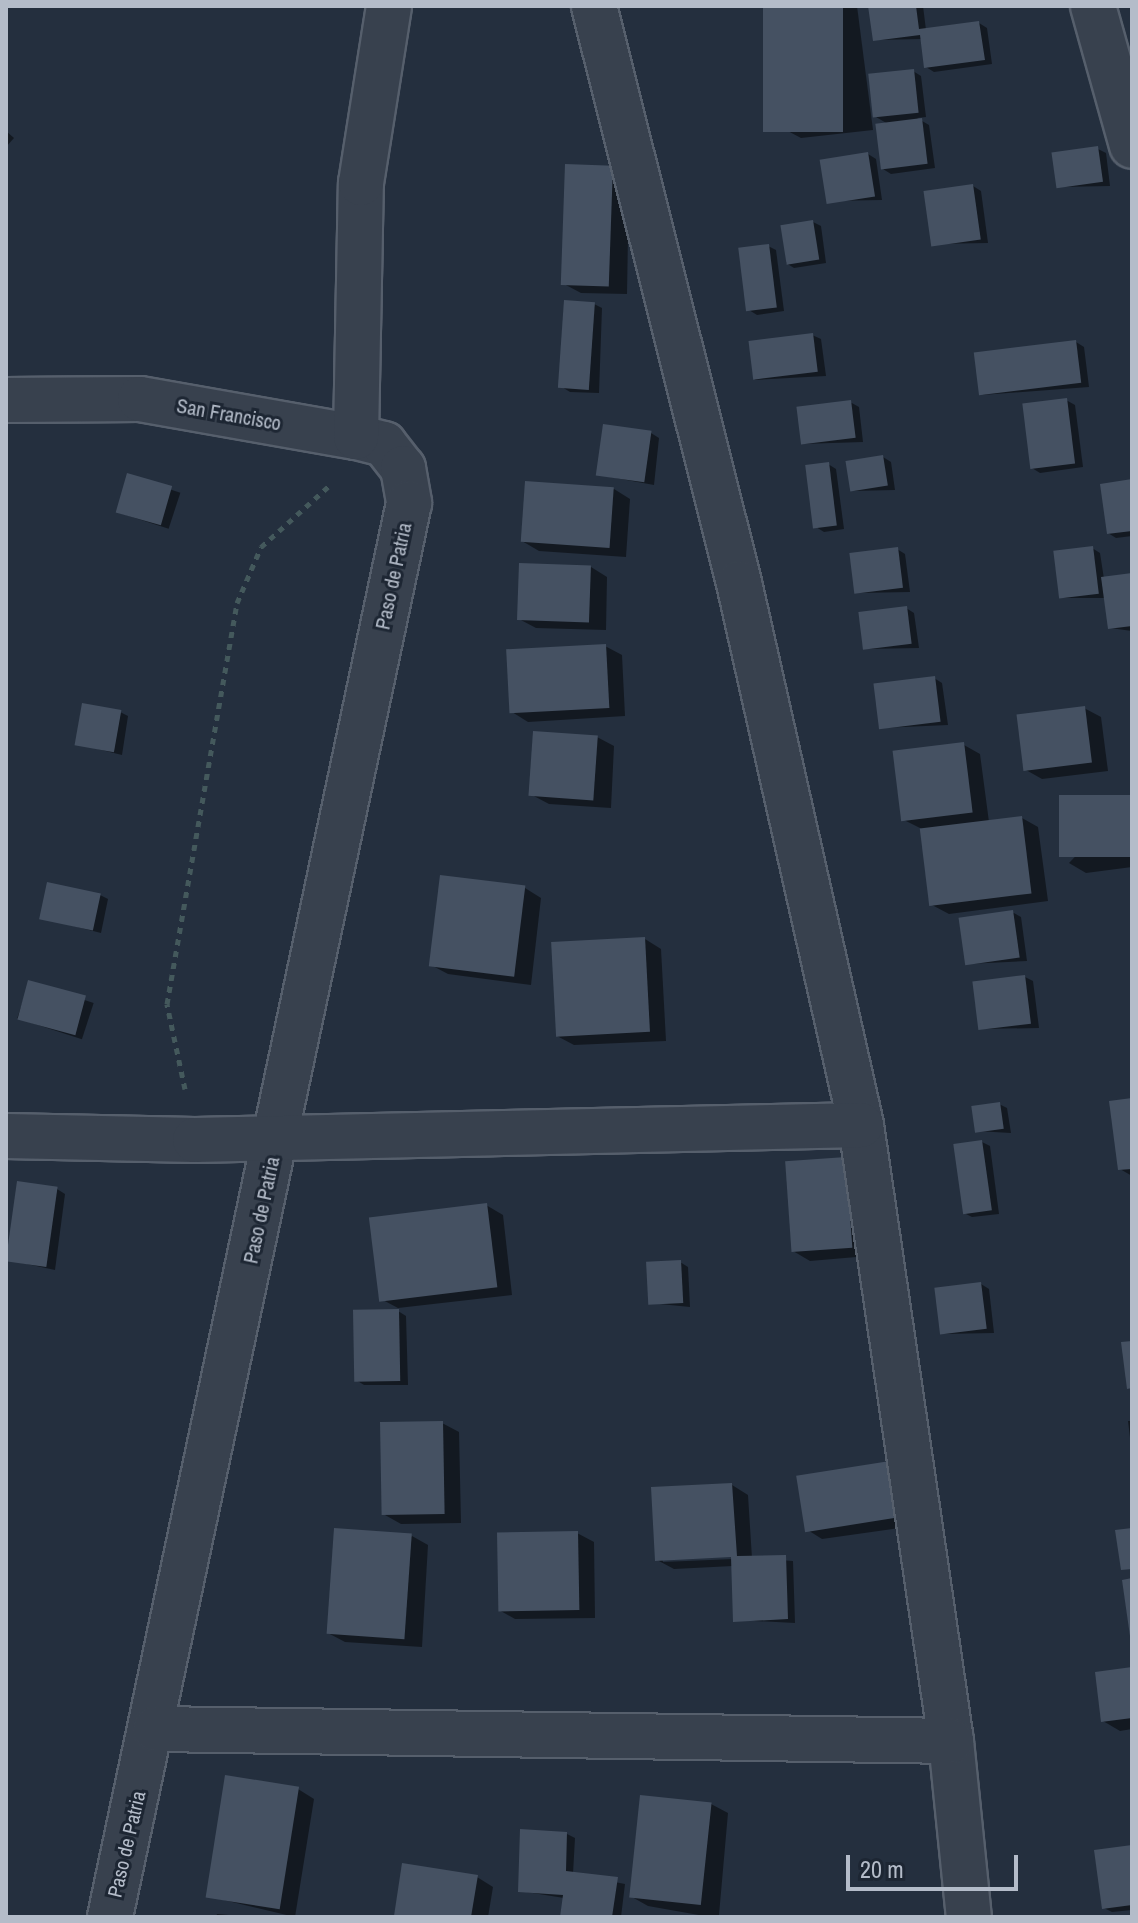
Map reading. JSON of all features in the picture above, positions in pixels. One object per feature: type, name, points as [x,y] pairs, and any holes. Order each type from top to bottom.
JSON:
[{"type":"street","points":[[356,437],[361,183],[389,6]]},
{"type":"street","points":[[594,6],[739,583],[861,1125],[951,1741],[969,1917]]},
{"type":"street","points":[[1093,6],[1132,146]]},
{"type":"street","name":"San Francisco","points":[[6,400],[140,399],[384,444],[403,468],[409,503]]},
{"type":"street","name":"Paso de Patria","points":[[110,1917],[155,1729],[409,503]]},
{"type":"street","points":[[6,1136],[195,1140],[861,1125]]},
{"type":"street","points":[[155,1729],[951,1741]]},
{"type":"path","points":[[195,1140],[167,1004],[237,603],[261,547],[333,482],[356,437]]},
{"type":"building","points":[[763,6],[843,6],[843,132],[763,132]]},
{"type":"building","points":[[868,6],[916,6],[919,29],[979,21],[985,60],[924,68],[920,35],[873,41]]},
{"type":"building","points":[[914,69],[919,113],[873,118],[868,74]]},
{"type":"building","points":[[922,118],[928,164],[881,169],[875,124]]},
{"type":"building","points":[[1098,146],[1103,182],[1056,188],[1051,153]]},
{"type":"building","points":[[868,152],[875,196],[827,204],[820,160]]},
{"type":"building","points":[[565,164],[613,166],[609,287],[561,285]]},
{"type":"building","points":[[973,184],[981,239],[931,246],[923,191]]},
{"type":"building","points":[[813,220],[819,260],[787,265],[780,225]]},
{"type":"building","points":[[769,244],[777,308],[746,311],[738,248]]},
{"type":"building","points":[[564,300],[595,302],[589,390],[558,388]]},
{"type":"building","points":[[813,333],[818,372],[753,380],[748,341]]},
{"type":"building","points":[[1076,340],[1081,383],[979,395],[974,353]]},
{"type":"building","points":[[1067,398],[1075,464],[1030,469],[1022,403]]},
{"type":"building","points":[[851,400],[856,438],[801,444],[796,407]]},
{"type":"building","points":[[603,424],[652,431],[644,482],[596,475]]},
{"type":"building","points":[[883,455],[888,486],[850,492],[845,461]]},
{"type":"building","points":[[829,462],[837,526],[813,528],[805,465]]},
{"type":"building","points":[[127,473],[172,486],[161,525],[116,512]]},
{"type":"building","points":[[1132,479],[1132,531],[1107,534],[1100,484]]},
{"type":"building","points":[[525,481],[614,487],[610,548],[521,542]]},
{"type":"building","points":[[1093,546],[1099,594],[1059,599],[1053,551]]},
{"type":"building","points":[[898,547],[903,588],[854,594],[849,553]]},
{"type":"building","points":[[519,563],[591,566],[589,622],[517,620]]},
{"type":"building","points":[[1132,573],[1132,626],[1108,629],[1101,577]]},
{"type":"building","points":[[907,606],[912,644],[863,650],[858,612]]},
{"type":"building","points":[[606,644],[609,708],[509,713],[506,649]]},
{"type":"building","points":[[935,676],[941,722],[879,729],[873,684]]},
{"type":"building","points":[[82,703],[121,710],[114,752],[75,745]]},
{"type":"building","points":[[1085,706],[1092,763],[1023,771],[1017,714]]},
{"type":"building","points":[[533,731],[598,736],[593,800],[528,796]]},
{"type":"building","points":[[964,742],[973,812],[901,821],[893,751]]},
{"type":"building","points":[[1059,795],[1132,795],[1132,857],[1059,857]]},
{"type":"building","points":[[1022,816],[1032,893],[929,906],[920,829]]},
{"type":"building","points":[[440,875],[525,885],[514,977],[429,966]]},
{"type":"building","points":[[47,882],[101,893],[93,931],[39,919]]},
{"type":"building","points":[[1013,910],[1020,958],[965,965],[959,918]]},
{"type":"building","points":[[645,937],[650,1032],[556,1037],[551,942]]},
{"type":"building","points":[[1025,975],[1031,1024],[978,1030],[972,981]]},
{"type":"building","points":[[28,980],[86,996],[75,1035],[17,1020]]},
{"type":"building","points":[[1132,1098],[1132,1169],[1118,1170],[1109,1101]]},
{"type":"building","points":[[1000,1102],[1004,1129],[975,1133],[971,1106]]},
{"type":"building","points":[[982,1140],[992,1210],[963,1214],[953,1144]]},
{"type":"building","points":[[846,1157],[852,1248],[791,1252],[785,1161]]},
{"type":"building","points":[[17,1181],[58,1187],[46,1267],[6,1261]]},
{"type":"building","points":[[487,1203],[497,1287],[379,1302],[369,1218]]},
{"type":"building","points":[[681,1260],[683,1303],[648,1305],[646,1262]]},
{"type":"building","points":[[981,1282],[987,1329],[940,1334],[934,1288]]},
{"type":"building","points":[[399,1309],[400,1381],[354,1382],[353,1310]]},
{"type":"building","points":[[1132,1341],[1132,1388],[1127,1389],[1121,1342]]},
{"type":"building","points":[[443,1421],[445,1514],[382,1515],[380,1422]]},
{"type":"building","points":[[890,1461],[899,1517],[805,1532],[796,1476]]},
{"type":"building","points":[[732,1483],[737,1556],[786,1555],[788,1619],[733,1622],[731,1557],[655,1561],[651,1487]]},
{"type":"building","points":[[334,1528],[412,1533],[404,1639],[327,1634]]},
{"type":"building","points":[[1132,1528],[1132,1569],[1121,1570],[1115,1530]]},
{"type":"building","points":[[578,1531],[579,1610],[498,1611],[497,1532]]},
{"type":"building","points":[[1132,1578],[1132,1636],[1130,1636],[1122,1580]]},
{"type":"building","points":[[1132,1667],[1132,1718],[1101,1722],[1095,1672]]},
{"type":"building","points":[[225,1775],[299,1787],[280,1909],[206,1897]]},
{"type":"building","points":[[640,1795],[712,1803],[701,1905],[629,1897]]},
{"type":"building","points":[[520,1829],[567,1832],[566,1871],[618,1877],[612,1917],[560,1917],[563,1895],[518,1892]]},
{"type":"building","points":[[1132,1845],[1132,1905],[1102,1909],[1094,1850]]},
{"type":"building","points":[[402,1863],[478,1875],[471,1917],[394,1916]]}]
